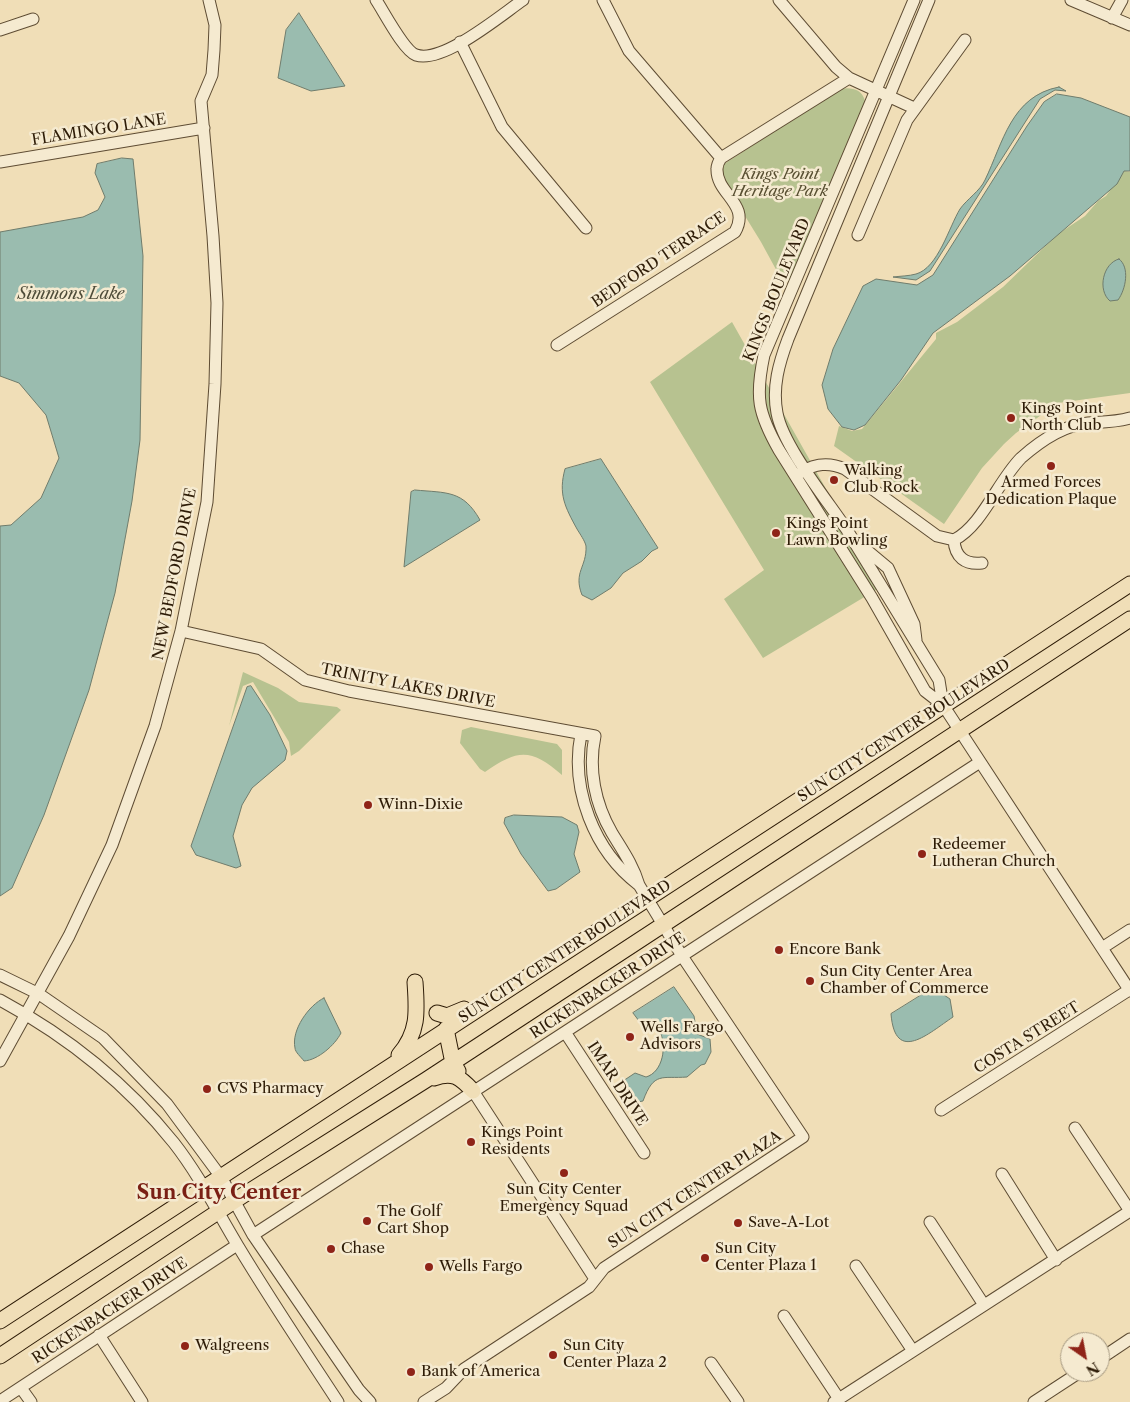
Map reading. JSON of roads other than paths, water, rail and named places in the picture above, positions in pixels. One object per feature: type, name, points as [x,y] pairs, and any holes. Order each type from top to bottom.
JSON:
[{"type":"main road","name":"SUN CITY CENTER BOULEVARD","points":[[0,1321],[648,899],[943,704],[1130,584]]},
{"type":"main road","name":"SUN CITY CENTER BOULEVARD","points":[[0,1356],[235,1200],[474,1049],[663,923],[1130,619]]},
{"type":"main road","points":[[437,1013],[447,1016],[460,1012],[519,974],[546,964]]},
{"type":"main road","points":[[382,1071],[406,1047],[415,1030],[417,1013],[415,982]]},
{"type":"main road","points":[[446,1029],[453,1062],[462,1080]]},
{"type":"main road","points":[[473,1091],[467,1069],[474,1049]]},
{"type":"main road","points":[[426,1080],[452,1074],[462,1080],[473,1091]]},
{"type":"street","name":"NEW BEDFORD DRIVE","points":[[0,1061],[39,994],[112,845],[155,726],[181,631],[207,502],[216,384],[217,303],[201,101],[212,75],[214,50],[215,25],[208,0]]},
{"type":"street","points":[[376,0],[407,48],[416,55],[430,56],[443,52],[460,42],[523,0]]},
{"type":"street","points":[[603,0],[629,51],[720,158],[849,78]]},
{"type":"street","points":[[779,0],[836,67],[849,78],[914,108]]},
{"type":"street","name":"KINGS BOULEVARD","points":[[914,0],[764,355],[758,382],[760,408],[767,429],[872,598],[926,690],[943,704],[1130,991]]},
{"type":"street","name":"KINGS BOULEVARD","points":[[929,0],[823,250],[778,366],[774,392],[777,414],[783,435],[852,540],[939,680],[943,704]]},
{"type":"street","points":[[1071,0],[1130,25]]},
{"type":"street","points":[[1112,18],[1122,0]]},
{"type":"street","points":[[0,30],[32,18]]},
{"type":"street","points":[[858,236],[907,120],[966,40]]},
{"type":"street","points":[[460,42],[502,128],[586,228]]},
{"type":"street","name":"FLAMINGO LANE","points":[[0,162],[204,128]]},
{"type":"street","name":"BEDFORD TERRACE","points":[[557,345],[734,232],[739,224],[740,213],[719,179],[717,170],[720,158]]},
{"type":"street","points":[[795,476],[819,464],[833,464],[845,469],[937,536],[954,540],[963,536],[1022,458],[1047,439],[1078,425],[1119,422],[1130,418]]},
{"type":"street","points":[[954,540],[956,553],[961,559],[968,563],[982,563]]},
{"type":"street","name":"TRINITY LAKES DRIVE","points":[[181,631],[262,649],[305,680],[323,685],[595,736],[591,767],[598,801],[612,832],[632,864],[639,885],[663,923]]},
{"type":"street","name":"TRINITY LAKES DRIVE","points":[[581,734],[577,769],[588,814],[599,837],[621,871],[639,885]]},
{"type":"street","name":"RICKENBACKER DRIVE","points":[[254,1235],[980,762]]},
{"type":"street","name":"SUN CITY CENTER PLAZA","points":[[424,1402],[446,1388],[464,1369],[589,1287],[604,1268],[803,1137],[682,956],[663,923]]},
{"type":"street","points":[[1102,948],[1130,930]]},
{"type":"street","points":[[0,974],[39,994],[103,1038],[167,1104],[221,1177],[254,1235],[359,1390],[370,1402]]},
{"type":"street","name":"COSTA STREET","points":[[941,1110],[1130,991]]},
{"type":"street","points":[[0,1000],[26,1014],[88,1056],[125,1090],[174,1143],[338,1402]]},
{"type":"street","name":"IMAR DRIVE","points":[[565,1032],[644,1153]]},
{"type":"street","points":[[473,1091],[595,1279]]},
{"type":"street","points":[[784,1316],[836,1400],[1056,1260],[1130,1211],[1075,1128]]},
{"type":"street","points":[[1002,1174],[1056,1260]]},
{"type":"street","points":[[930,1222],[984,1305]]},
{"type":"street","name":"RICKENBACKER DRIVE","points":[[0,1402],[237,1245]]},
{"type":"street","points":[[856,1266],[913,1351]]},
{"type":"street","points":[[99,1335],[142,1402]]},
{"type":"street","points":[[1110,1352],[1130,1339]]},
{"type":"street","points":[[711,1362],[738,1402]]},
{"type":"street","points":[[1034,1402],[1065,1382]]},
{"type":"street","points":[[21,1388],[31,1402]]},
{"type":"water","points":[[299,13],[345,86],[311,91],[278,78],[286,30]]},
{"type":"water","points":[[1059,87],[1066,91],[1055,90],[1040,99],[930,271],[916,280],[893,277],[916,274],[931,264],[937,256],[960,209],[983,184],[1004,137],[1019,111],[1030,100],[1043,92]]},
{"type":"water","points":[[1057,94],[1081,98],[1130,117],[1130,171],[1124,171],[1117,184],[1010,276],[933,333],[901,380],[865,425],[854,430],[842,427],[828,409],[822,385],[833,349],[863,286],[876,279],[917,285],[933,275],[1027,126],[1044,102]]},
{"type":"water","name":"Simmons Lake","points":[[122,158],[133,159],[143,256],[140,440],[132,501],[115,593],[89,690],[44,815],[12,888],[0,896],[0,526],[11,525],[41,498],[59,458],[46,415],[19,383],[0,376],[0,232],[83,217],[98,210],[105,197],[95,173],[97,164]]},
{"type":"water","points":[[1119,259],[1125,267],[1125,284],[1118,300],[1110,301],[1104,290],[1104,277],[1109,266]]},
{"type":"water","points":[[601,459],[658,548],[623,573],[611,588],[592,600],[582,595],[579,581],[585,559],[586,546],[566,507],[562,486],[565,469]]},
{"type":"water","points":[[415,490],[445,493],[460,498],[474,510],[480,520],[404,567],[411,492]]},
{"type":"water","points":[[251,686],[270,715],[287,751],[285,760],[252,788],[242,805],[233,836],[241,866],[236,868],[196,855],[191,846],[247,687]]},
{"type":"water","points":[[514,815],[562,817],[577,825],[579,832],[574,854],[580,872],[556,889],[548,891],[521,854],[504,823],[505,818]]},
{"type":"water","points":[[674,987],[694,1016],[697,1034],[710,1039],[711,1052],[705,1064],[701,1065],[687,1077],[660,1078],[651,1085],[643,1101],[632,1103],[627,1086],[623,1081],[635,1073],[646,1077],[654,1072],[660,1064],[663,1055],[661,1034],[656,1026],[649,1021],[639,1021],[633,1013]]},
{"type":"water","points":[[931,989],[950,999],[953,1017],[924,1037],[906,1042],[899,1038],[894,1029],[891,1014]]},
{"type":"water","points":[[324,998],[341,1033],[326,1051],[315,1058],[304,1061],[295,1050],[294,1041],[298,1026],[307,1012]]},
{"type":"place","name":"Kings Point North Club","points":[[1011,418]]},
{"type":"place","name":"Armed Forces Dedication Plaque","points":[[1051,466]]},
{"type":"place","name":"Walking Club Rock","points":[[834,480]]},
{"type":"place","name":"Kings Point Lawn Bowling","points":[[776,533]]},
{"type":"place","name":"Winn-Dixie","points":[[368,805]]},
{"type":"place","name":"Redeemer Lutheran Church","points":[[922,854]]},
{"type":"place","name":"Encore Bank","points":[[779,950]]},
{"type":"place","name":"Sun City Center Area Chamber of Commerce","points":[[810,981]]},
{"type":"place","name":"Wells Fargo Advisors","points":[[630,1037]]},
{"type":"place","name":"CVS Pharmacy","points":[[207,1089]]},
{"type":"place","name":"Kings Point Residents","points":[[471,1142]]},
{"type":"place","name":"Sun City Center Emergency Squad","points":[[564,1173]]},
{"type":"place","name":"The Golf Cart Shop","points":[[367,1221]]},
{"type":"place","name":"Save-A-Lot","points":[[738,1223]]},
{"type":"place","name":"Chase","points":[[331,1249]]},
{"type":"place","name":"Sun City Center Plaza 1","points":[[705,1258]]},
{"type":"place","name":"Wells Fargo","points":[[429,1267]]},
{"type":"place","name":"Walgreens","points":[[185,1346]]},
{"type":"place","name":"Sun City Center Plaza 2","points":[[553,1355]]},
{"type":"place","name":"Bank of America","points":[[411,1372]]},
{"type":"district","name":"Sun City Center","points":[[219,1193]]},
{"type":"park label","name":"Kings Point Heritage Park","points":[[780,184]]}]
